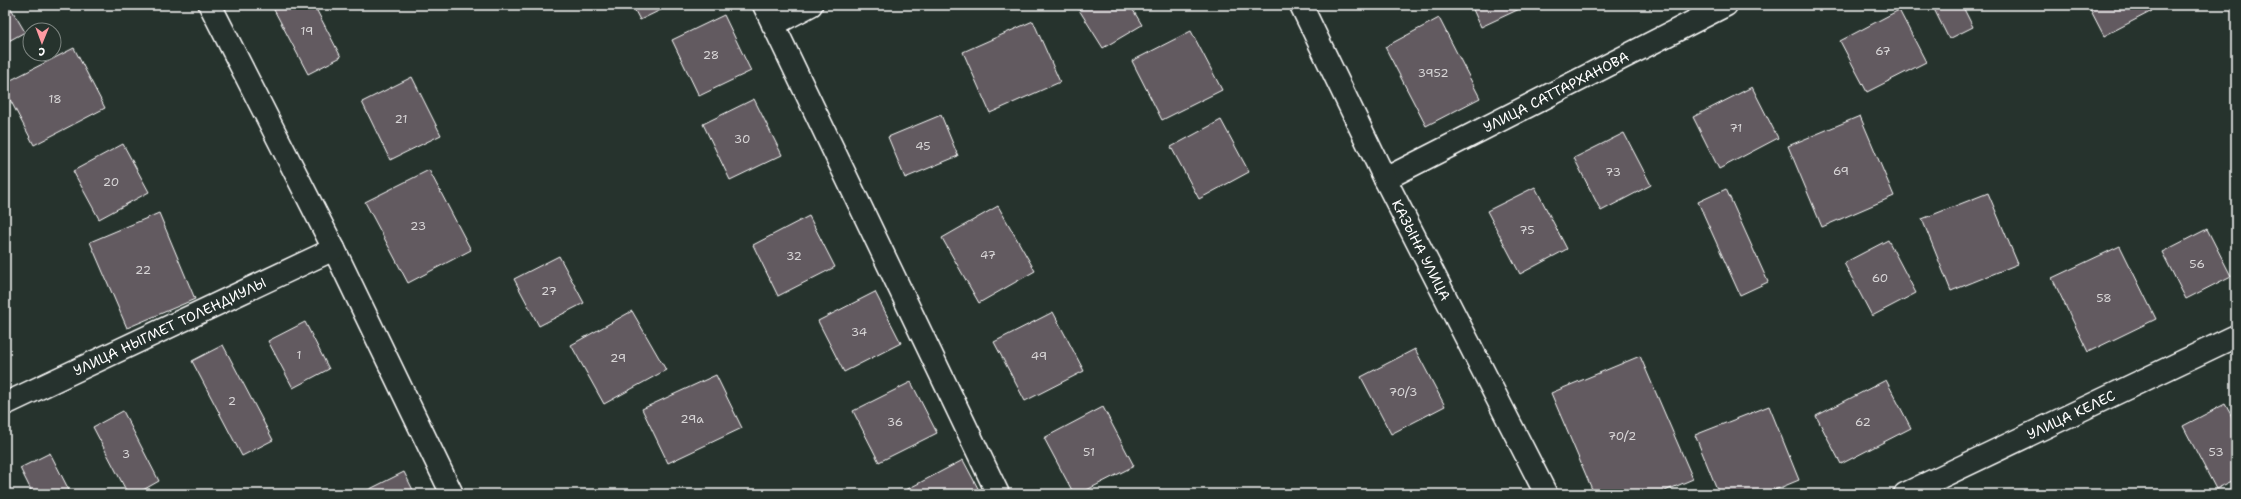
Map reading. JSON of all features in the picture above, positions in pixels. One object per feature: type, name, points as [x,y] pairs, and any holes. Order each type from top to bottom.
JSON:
[{"type":"street","points":[[210,5],[334,249],[452,494]]},
{"type":"street","points":[[764,5],[998,494]]},
{"type":"street","points":[[773,25],[811,5]]},
{"type":"street","name":"КАЗЫНА УЛИЦА","points":[[1301,5],[1385,180],[1546,494]]},
{"type":"street","name":"УЛИЦА САТТАРХАНОВА","points":[[1385,180],[1726,5]]},
{"type":"street","name":"УЛИЦА НЫГМЕТ ТОЛЕНДИУЛЫ","points":[[5,404],[334,249]]},
{"type":"street","name":"УЛИЦА КЕЛЕС","points":[[1905,494],[2236,336]]},
{"type":"building","points":[[5,5],[9,5],[22,27],[22,34],[5,43]]},
{"type":"building","points":[[314,5],[341,57],[308,74],[272,6]]},
{"type":"building","points":[[632,5],[671,5],[640,20]]},
{"type":"building","points":[[1076,5],[1130,5],[1142,25],[1103,48]]},
{"type":"building","points":[[1471,5],[1528,5],[1481,27]]},
{"type":"building","points":[[1932,5],[1962,5],[1973,27],[1949,39]]},
{"type":"building","points":[[2088,5],[2149,5],[2152,11],[2104,36]]},
{"type":"building","points":[[1899,10],[1926,62],[1867,92],[1840,41]]},
{"type":"building","points":[[724,15],[751,71],[699,96],[672,40]]},
{"type":"building","points":[[1439,18],[1480,98],[1426,126],[1385,47]]},
{"type":"building","points":[[1033,21],[1060,82],[990,113],[963,52]]},
{"type":"building","points":[[1191,31],[1222,90],[1162,120],[1132,61]]},
{"type":"building","points":[[74,48],[105,108],[34,145],[5,90],[5,83],[46,62],[62,62],[62,54]]},
{"type":"building","points":[[412,77],[441,135],[390,160],[362,102]]},
{"type":"building","points":[[1752,87],[1778,138],[1719,169],[1693,117]]},
{"type":"building","points":[[754,99],[782,155],[730,180],[703,124]]},
{"type":"building","points":[[941,115],[958,156],[905,178],[888,137]]},
{"type":"building","points":[[1860,116],[1894,196],[1822,227],[1788,146]]},
{"type":"building","points":[[1221,120],[1249,172],[1199,199],[1171,147]]},
{"type":"building","points":[[1624,133],[1651,185],[1601,211],[1574,158]]},
{"type":"building","points":[[123,144],[149,192],[99,219],[73,171]]},
{"type":"building","points":[[429,170],[471,250],[408,283],[365,202]]},
{"type":"building","points":[[1535,187],[1567,249],[1520,274],[1487,211]]},
{"type":"building","points":[[1726,189],[1768,282],[1740,295],[1698,202]]},
{"type":"building","points":[[1988,193],[2018,264],[1951,291],[1922,219]]},
{"type":"building","points":[[998,206],[1035,271],[979,303],[942,238]]},
{"type":"building","points":[[159,213],[195,299],[127,328],[90,242]]},
{"type":"building","points":[[809,216],[835,267],[778,296],[753,245]]},
{"type":"building","points":[[2207,229],[2231,276],[2186,299],[2162,252]]},
{"type":"building","points":[[1888,240],[1916,293],[1872,316],[1844,263]]},
{"type":"building","points":[[2120,246],[2156,319],[2088,352],[2052,278]]},
{"type":"building","points":[[559,256],[584,303],[539,326],[514,279]]},
{"type":"building","points":[[875,292],[901,343],[844,372],[818,321]]},
{"type":"building","points":[[632,311],[666,370],[604,404],[571,345]]},
{"type":"building","points":[[1053,312],[1084,371],[1025,401],[994,342]]},
{"type":"building","points":[[305,322],[329,369],[293,388],[268,341]]},
{"type":"building","points":[[223,345],[273,440],[242,456],[192,361]]},
{"type":"building","points":[[1415,349],[1445,406],[1391,434],[1361,377]]},
{"type":"building","points":[[1640,356],[1693,479],[1658,494],[1594,494],[1551,393]]},
{"type":"building","points":[[716,375],[742,428],[668,463],[642,409]]},
{"type":"building","points":[[1886,380],[1911,428],[1841,464],[1816,416]]},
{"type":"building","points":[[911,382],[937,433],[879,462],[853,411]]},
{"type":"building","points":[[2225,404],[2236,424],[2236,479],[2216,489],[2183,426]]},
{"type":"building","points":[[1769,406],[1799,480],[1765,494],[1719,494],[1695,435]]},
{"type":"building","points":[[1103,407],[1134,466],[1079,494],[1074,494],[1044,438]]},
{"type":"building","points":[[123,411],[159,481],[136,494],[128,494],[93,427]]},
{"type":"building","points":[[50,453],[71,494],[33,494],[20,468]]},
{"type":"building","points":[[963,460],[981,494],[905,494],[904,491]]},
{"type":"building","points":[[404,472],[415,494],[360,494]]}]
